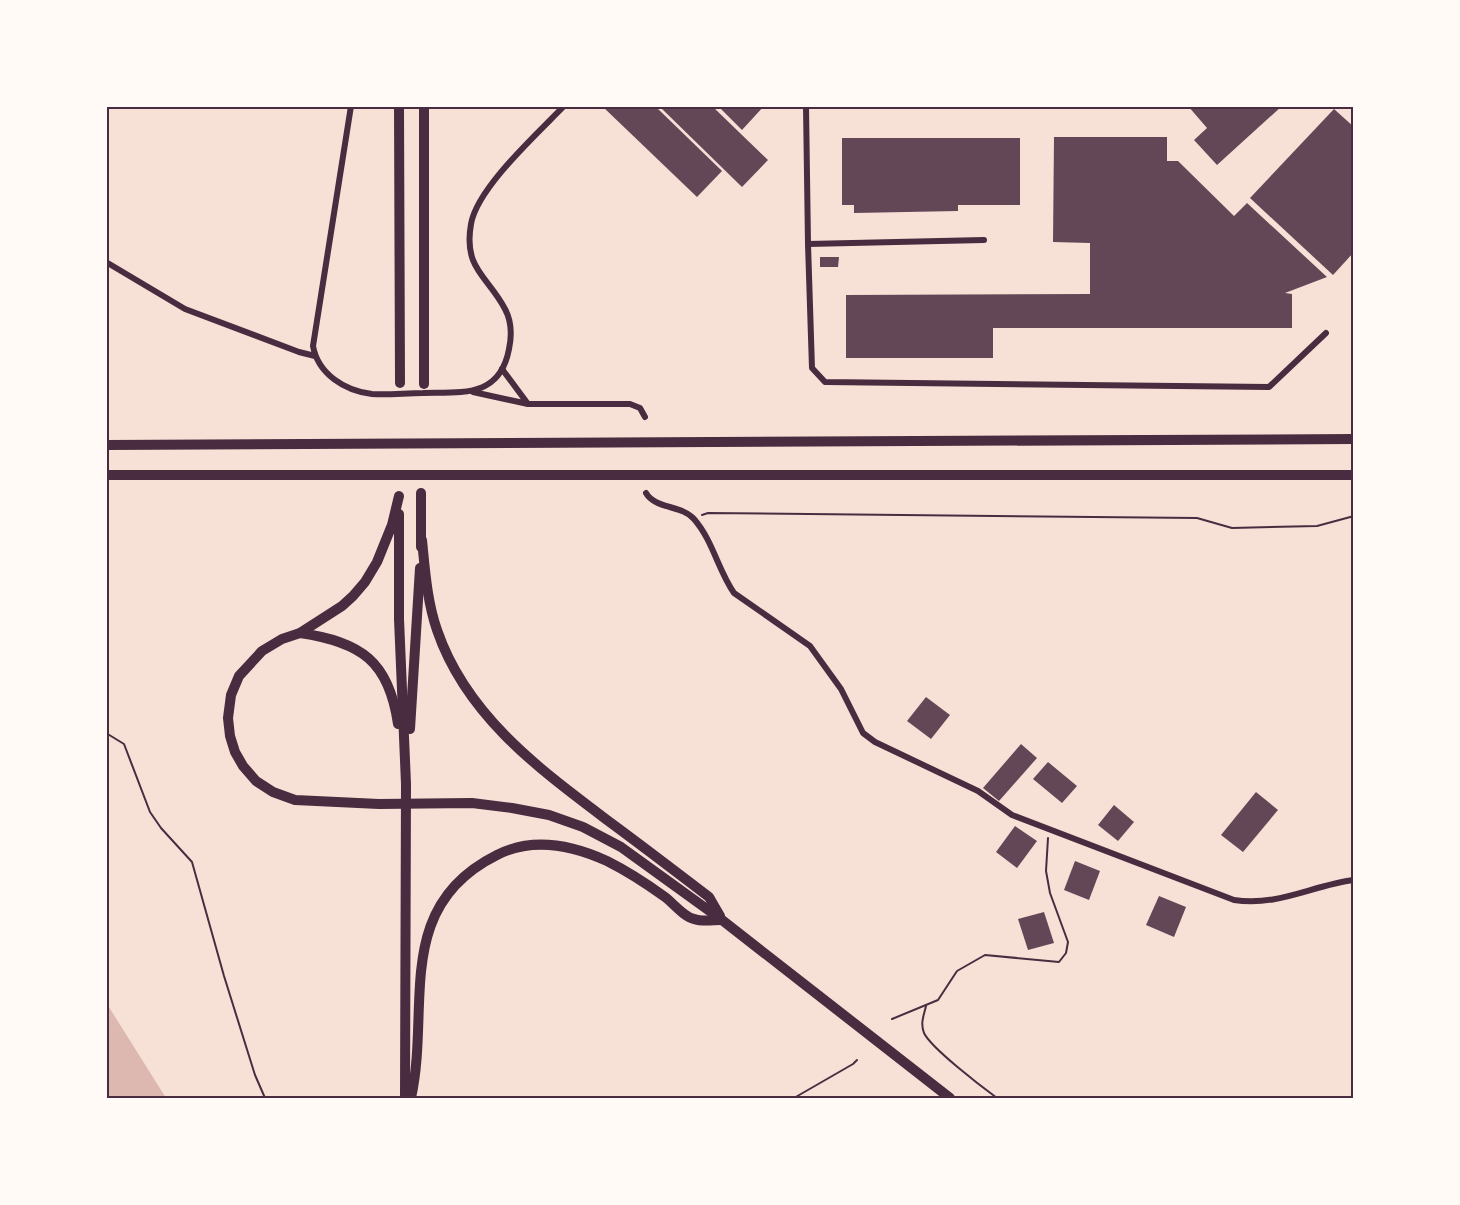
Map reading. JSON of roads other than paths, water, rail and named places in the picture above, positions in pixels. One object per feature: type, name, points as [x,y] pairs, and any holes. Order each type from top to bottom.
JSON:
[{"type":"highway","points":[[399,106],[400,383]]},
{"type":"highway","points":[[424,106],[424,384]]},
{"type":"highway","points":[[106,445],[1353,439]]},
{"type":"highway","points":[[106,475],[1353,475]]},
{"type":"highway","points":[[421,493],[422,540],[428,599],[437,630],[461,681],[481,711],[516,747],[560,784],[709,897],[722,920]]},
{"type":"highway","points":[[405,1098],[406,784],[399,619],[399,496],[389,533],[377,562],[365,582],[342,606],[300,633],[282,639],[262,651],[239,676],[231,695],[228,718],[230,736],[243,766],[256,781],[273,792],[295,800],[379,804],[430,803],[472,803],[549,815],[583,827],[621,847],[722,920],[950,1098]]},
{"type":"highway","points":[[406,784],[422,540]]},
{"type":"highway","points":[[300,633],[321,636],[345,644],[365,655],[380,670],[389,685],[395,706],[406,784]]},
{"type":"highway","points":[[411,1098],[415,1078],[419,973],[425,943],[432,920],[445,898],[458,880],[473,868],[505,851],[521,846],[554,845],[574,849],[607,861],[629,874],[665,897],[692,919],[722,920]]},
{"type":"street","points":[[351,106],[313,346],[321,368],[332,379],[351,389],[372,394],[472,392],[528,404],[630,404],[640,408],[645,417]]},
{"type":"street","points":[[472,392],[494,380],[508,357],[511,339],[510,323],[505,309],[481,277],[473,261],[470,242],[471,222],[478,205],[497,178],[564,106]]},
{"type":"street","points":[[806,106],[812,368],[825,382],[1269,387],[1326,333]]},
{"type":"street","points":[[808,244],[984,240]]},
{"type":"street","points":[[106,262],[185,309],[315,356]]},
{"type":"street","points":[[502,369],[528,404]]},
{"type":"street","points":[[646,493],[653,500],[684,511],[694,519],[711,546],[727,583],[734,593],[798,637],[818,656],[842,689],[857,724],[869,739],[978,791],[1012,815],[1241,902],[1260,902],[1288,897],[1353,880]]}]
